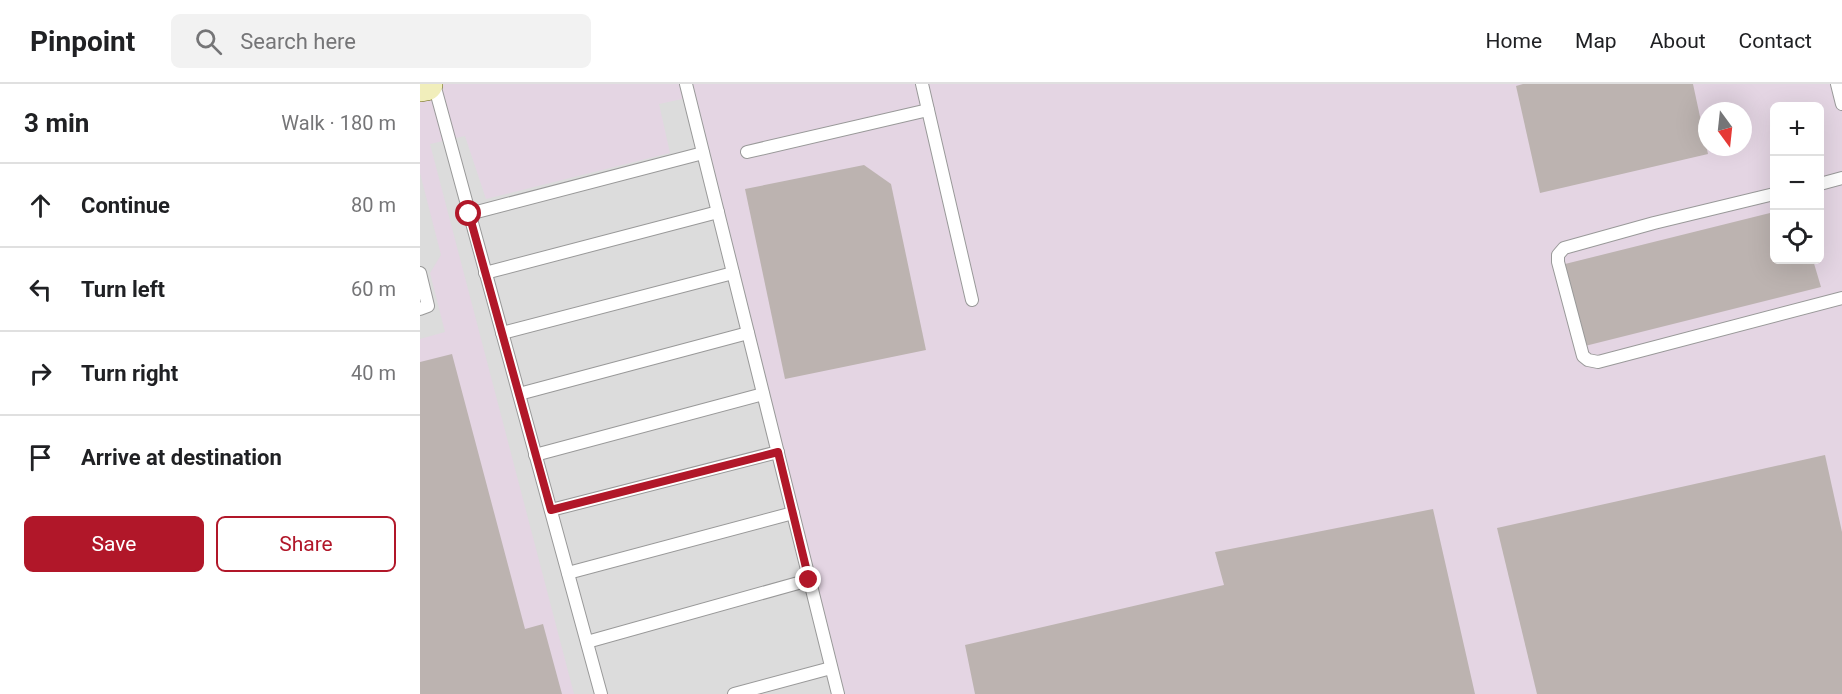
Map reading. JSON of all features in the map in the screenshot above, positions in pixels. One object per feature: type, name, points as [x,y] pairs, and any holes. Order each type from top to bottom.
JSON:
[{"type":"street","points":[[420,85],[426,84]]},
{"type":"lane","points":[[434,84],[601,694]]},
{"type":"lane","points":[[686,84],[838,694]]},
{"type":"lane","points":[[922,84],[972,300]]},
{"type":"lane","points":[[1837,84],[1842,104]]},
{"type":"lane","points":[[747,152],[928,110]]},
{"type":"lane","points":[[469,214],[703,153]]},
{"type":"lane","points":[[1824,183],[1842,178]]},
{"type":"lane","points":[[1770,195],[1564,248],[1558,255],[1558,262],[1583,356],[1588,360],[1598,362],[1842,298]]},
{"type":"lane","points":[[485,273],[718,212]]},
{"type":"lane","points":[[420,273],[428,306],[420,309]]},
{"type":"lane","points":[[502,333],[733,273]]},
{"type":"lane","points":[[519,394],[748,333]]},
{"type":"lane","points":[[535,455],[763,394]]},
{"type":"lane","points":[[551,510],[778,452]]},
{"type":"lane","points":[[568,573],[793,513]]},
{"type":"lane","points":[[587,642],[809,580]]},
{"type":"lane","points":[[734,694],[831,668]]},
{"type":"shaded area","points":[[420,84],[1842,84],[1842,694],[420,694]]},
{"type":"shaded area","points":[[696,96],[845,694],[574,694],[430,144],[465,136],[486,199],[670,153],[659,104]]},
{"type":"shaded area","points":[[420,173],[441,255],[430,273],[445,332],[420,339]]},
{"type":"building","points":[[1523,84],[1693,84],[1698,107],[1699,156],[1540,193],[1516,86]]},
{"type":"building","points":[[864,165],[891,184],[926,350],[785,379],[745,189]]},
{"type":"building","points":[[1770,213],[1770,264],[1814,264],[1821,287],[1585,346],[1565,264]]},
{"type":"building","points":[[452,354],[525,629],[543,624],[562,694],[420,694],[420,362]]},
{"type":"building","points":[[1825,455],[1842,532],[1842,694],[1537,694],[1497,528]]},
{"type":"building","points":[[1433,509],[1475,694],[975,694],[965,645],[1224,585],[1215,552]]},
{"type":"route","points":[[469,214],[551,510],[778,452],[809,580]]}]
